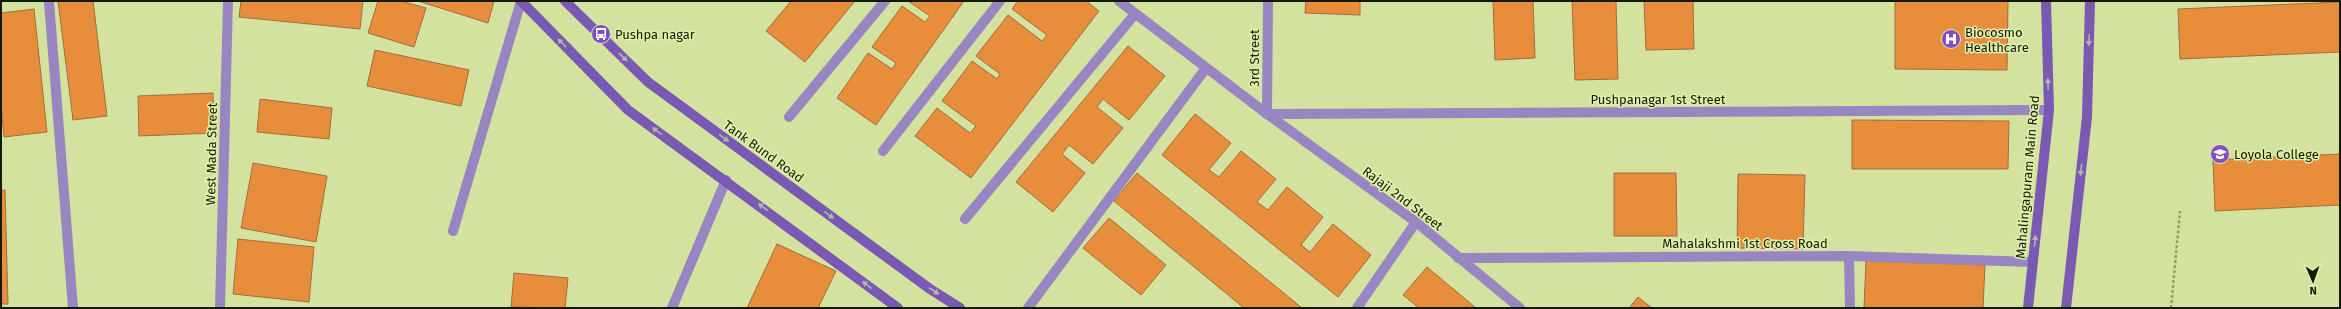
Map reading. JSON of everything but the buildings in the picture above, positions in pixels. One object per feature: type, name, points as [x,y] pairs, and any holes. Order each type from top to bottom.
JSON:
[{"type":"main road","points":[[521,1],[628,110],[726,180],[898,308]]},
{"type":"main road","name":"Tank Bund Road","points":[[565,1],[648,82],[930,289],[960,308]]},
{"type":"main road","name":"Mahalingapuram Main Road","points":[[2028,308],[2049,110],[2046,1]]},
{"type":"main road","points":[[2066,308],[2087,117],[2090,1]]},
{"type":"street","name":"West Mada Street","points":[[220,308],[228,1]]},
{"type":"street","points":[[453,231],[521,1]]},
{"type":"street","points":[[789,117],[885,1]]},
{"type":"street","points":[[883,151],[1000,1]]},
{"type":"street","name":"Rajaji 2nd Street","points":[[1119,1],[1267,114],[1416,222],[1520,308]]},
{"type":"street","name":"3rd Street","points":[[1267,114],[1268,1]]},
{"type":"street","points":[[49,2],[73,308]]},
{"type":"street","points":[[965,219],[1135,14]]},
{"type":"street","points":[[1028,308],[1206,68]]},
{"type":"street","name":"Pushpanagar 1st Street","points":[[1267,114],[2049,110]]},
{"type":"street","points":[[672,308],[726,180]]},
{"type":"street","points":[[1357,308],[1416,222]]},
{"type":"street","points":[[1849,256],[1850,308]]},
{"type":"street","name":"Mahalakshmi 1st Cross Road","points":[[1458,258],[1849,256],[2033,262]]},
{"type":"path","points":[[2171,308],[2180,211]]},
{"type":"place","name":"Pushpa nagar","points":[[601,34]]},
{"type":"place","name":"Biocosmo Healthcare","points":[[1951,39]]},
{"type":"place","name":"Loyola College","points":[[2220,154]]}]
